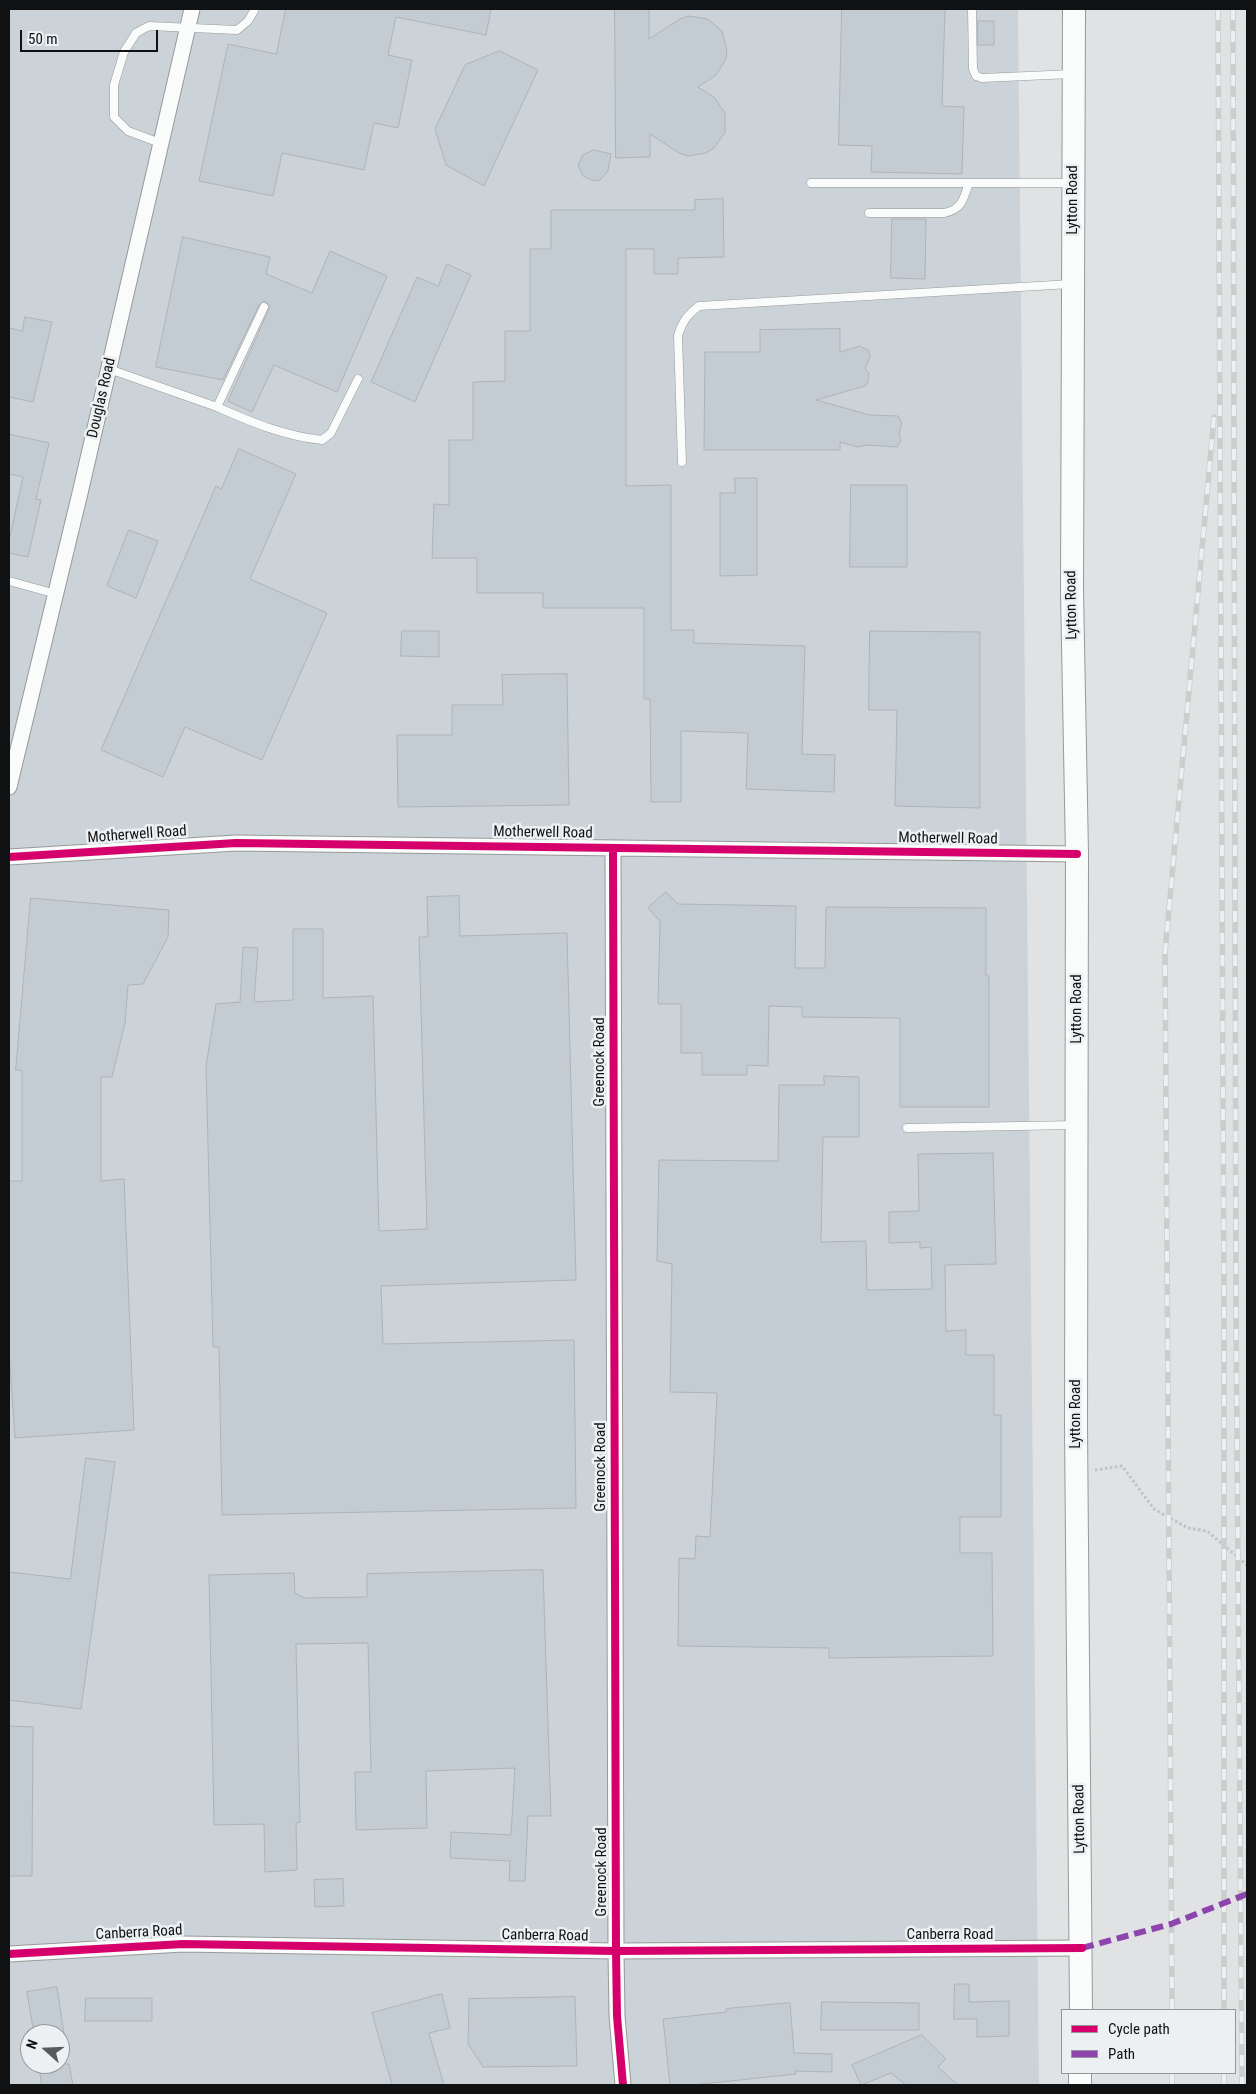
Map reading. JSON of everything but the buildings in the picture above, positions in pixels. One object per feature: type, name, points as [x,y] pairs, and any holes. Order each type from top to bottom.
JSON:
[{"type":"main road","name":"Lytton Road","points":[[1074,9],[1072,591],[1077,854],[1076,1472],[1082,1948],[1081,2009]]},
{"type":"street","name":"Douglas Road","points":[[9,787],[109,369],[192,9]]},
{"type":"street","name":"Motherwell Road","points":[[9,857],[236,843],[1077,854]]},
{"type":"street","name":"Greenock Road","points":[[613,848],[616,1951],[617,2016],[623,2085]]},
{"type":"street","name":"Canberra Road","points":[[9,1954],[183,1944],[616,1951],[1082,1948]]},
{"type":"lane","points":[[160,142],[128,131],[114,117],[114,85],[124,52],[136,33],[149,26],[237,30],[248,21],[255,9]]},
{"type":"lane","points":[[972,9],[974,69],[976,76],[982,78],[1074,74]]},
{"type":"lane","points":[[811,183],[1074,183]]},
{"type":"lane","points":[[869,213],[944,213],[955,210],[960,206],[969,183]]},
{"type":"lane","points":[[682,462],[678,336],[682,323],[689,313],[699,306],[1073,284]]},
{"type":"lane","points":[[217,407],[264,307]]},
{"type":"lane","points":[[109,369],[217,407],[262,427],[303,438],[322,440],[331,433],[358,379]]},
{"type":"lane","points":[[9,581],[56,594]]},
{"type":"lane","points":[[908,1128],[1076,1125]]},
{"type":"path","points":[[1076,1472],[1122,1466],[1154,1509],[1188,1528],[1207,1531],[1247,1565]]},
{"type":"shaded area","points":[[9,9],[1018,9],[1039,2085],[9,2085]]},
{"type":"railway","points":[[1218,9],[1224,1310],[1224,2009]]},
{"type":"railway","points":[[1233,9],[1236,1310],[1242,2085]]},
{"type":"railway","points":[[1172,2009],[1165,953],[1214,417]]},
{"type":"railway","points":[[1172,2074],[1172,2085]]},
{"type":"railway","points":[[1224,2074],[1224,2085]]},
{"type":"marked path","points":[[1082,1948],[1171,1924],[1247,1894]]},
{"type":"cycle path","points":[[9,857],[236,843],[1077,854]]},
{"type":"cycle path","points":[[613,848],[616,1951],[617,2016],[623,2085]]},
{"type":"cycle path","points":[[9,1954],[183,1944],[616,1951],[1082,1948]]}]
